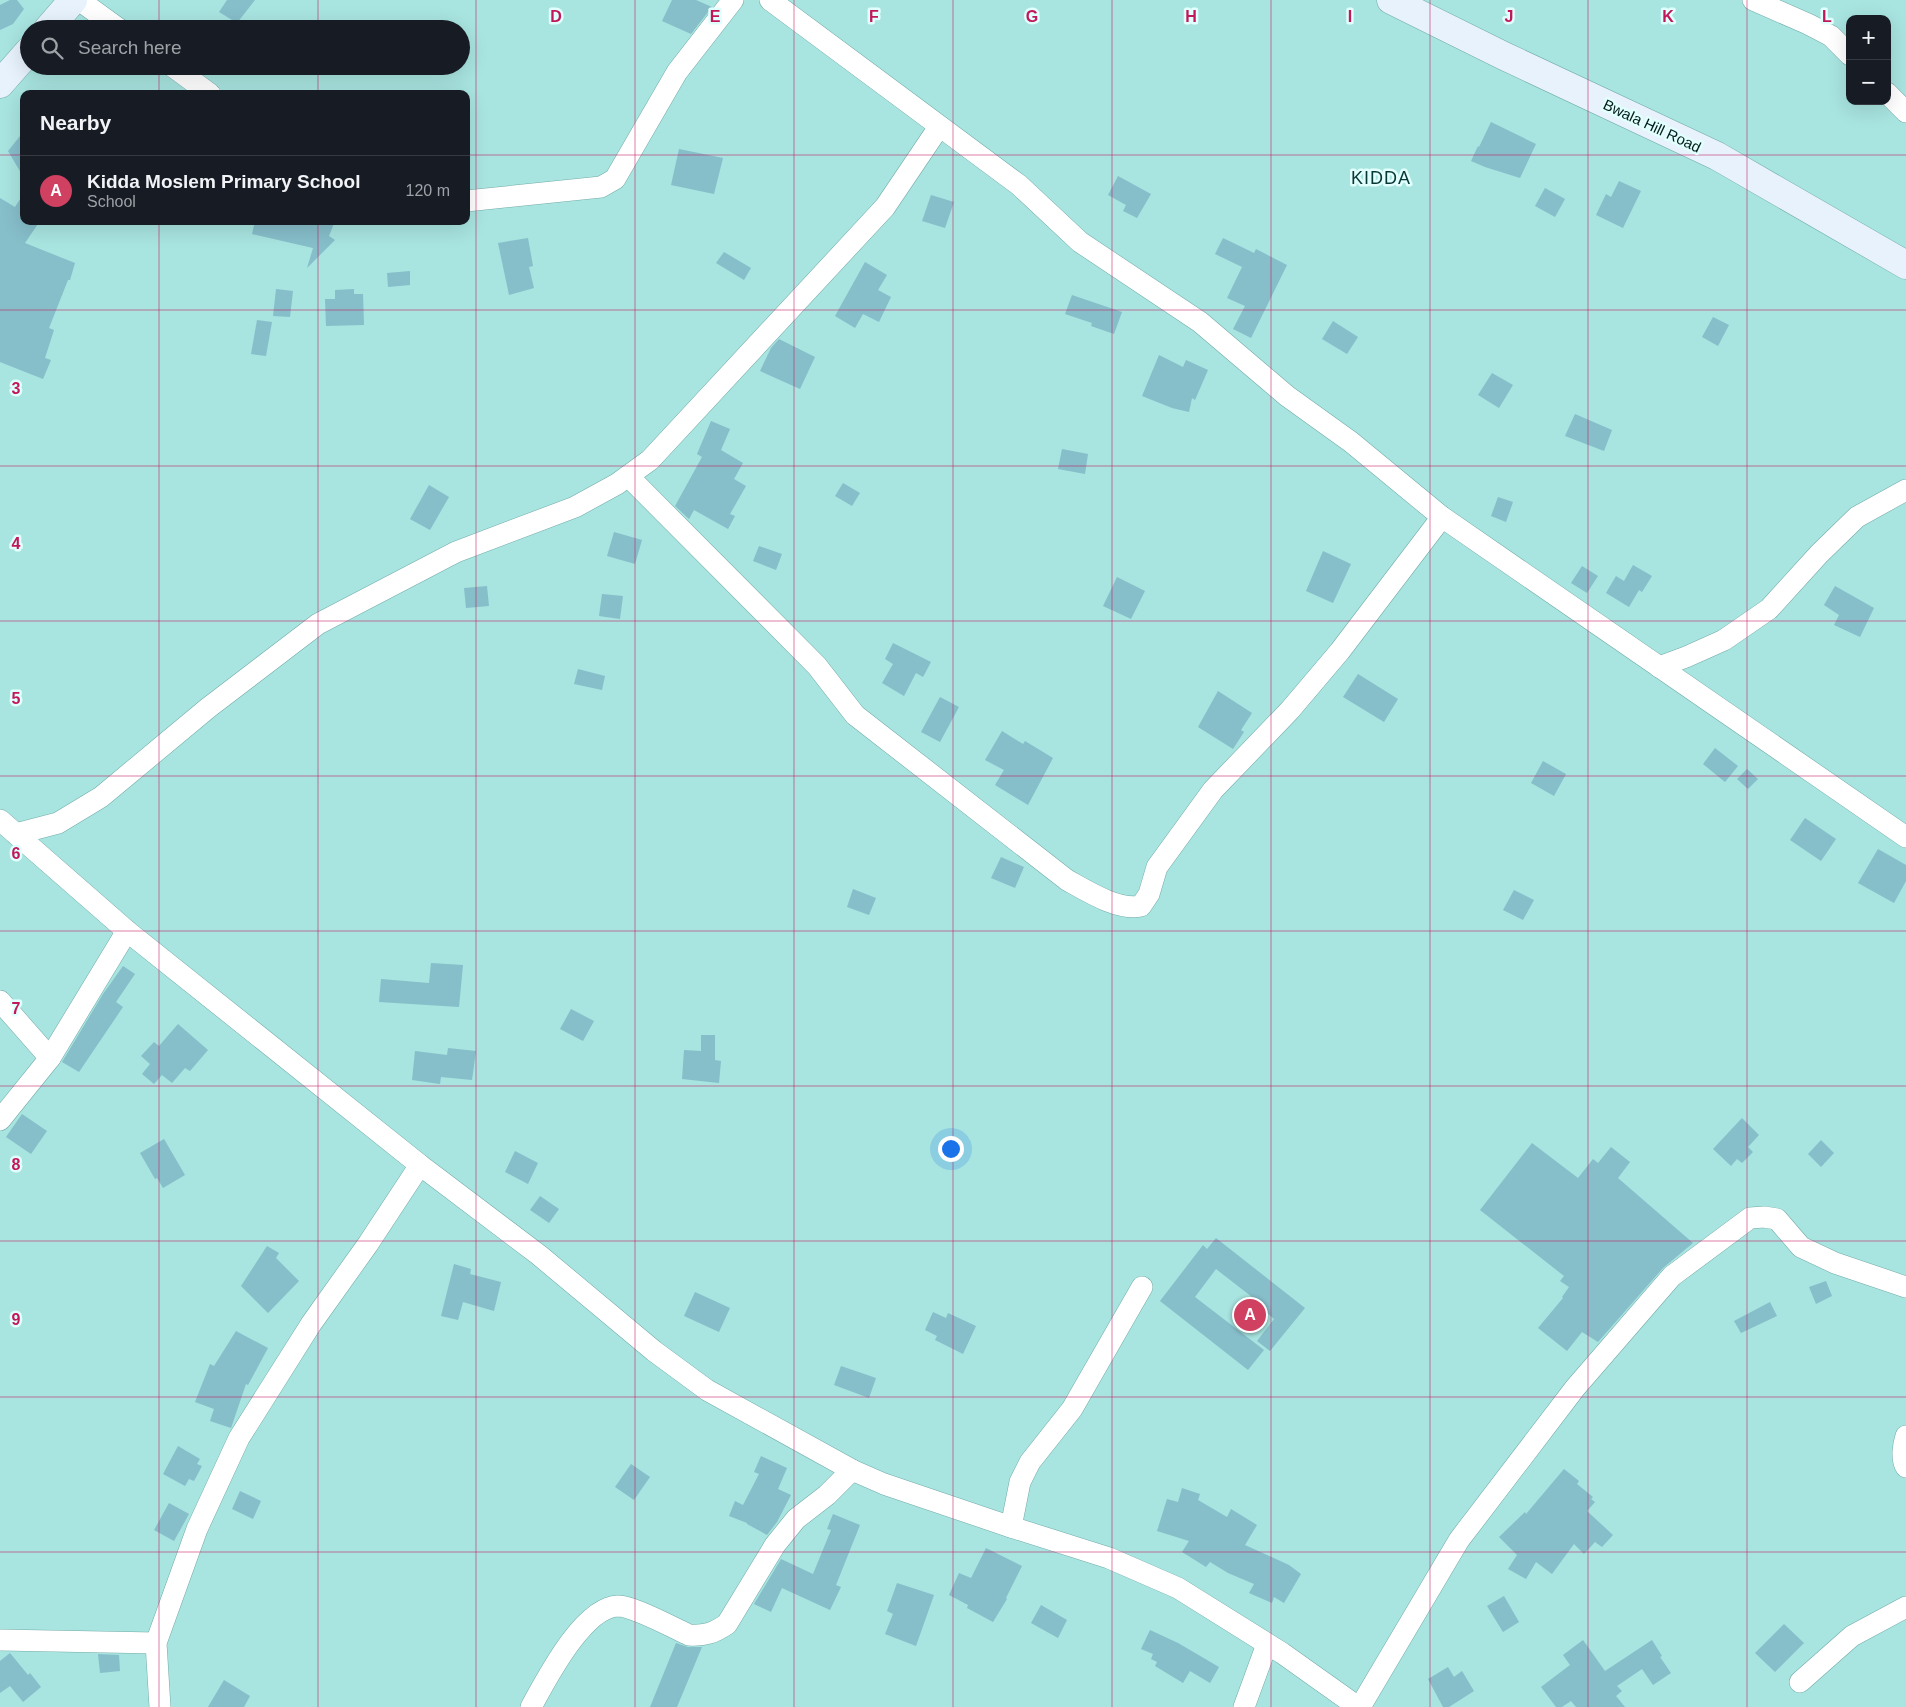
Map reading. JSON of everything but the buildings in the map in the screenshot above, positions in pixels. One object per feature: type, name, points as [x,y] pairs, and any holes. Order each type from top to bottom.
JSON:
[{"type":"street","points":[[56,20],[73,0]]},
{"type":"street","points":[[79,0],[107,20]]},
{"type":"street","points":[[470,201],[601,187],[615,179],[678,72],[733,0]]},
{"type":"street","points":[[770,0],[1019,185],[1080,242],[1200,322],[1287,396],[1351,442],[1442,517],[1906,837]]},
{"type":"street","name":"Bwala Hill Road","points":[[1391,0],[1504,56],[1717,156],[1906,265]]},
{"type":"street","points":[[1753,0],[1831,36],[1846,51]]},
{"type":"street","points":[[0,84],[20,61]]},
{"type":"street","points":[[184,75],[205,90]]},
{"type":"street","points":[[1891,97],[1906,112]]},
{"type":"street","points":[[16,834],[58,823],[101,797],[208,708],[318,624],[456,552],[575,507],[628,476],[656,453],[885,208],[939,127]]},
{"type":"street","points":[[628,476],[817,666],[854,715],[1067,880],[1099,897],[1131,908],[1141,906],[1149,894],[1157,867],[1213,790],[1290,710],[1340,651],[1442,517]]},
{"type":"street","points":[[1659,666],[1686,658],[1724,640],[1770,610],[1819,554],[1858,517],[1906,490]]},
{"type":"street","points":[[0,820],[127,930],[420,1165],[539,1255],[654,1352],[707,1390],[852,1470],[884,1484],[1109,1558],[1178,1588],[1267,1644],[1359,1707],[1459,1540],[1575,1388],[1672,1276],[1750,1218],[1764,1216],[1777,1219],[1800,1247],[1834,1263],[1906,1287]]},
{"type":"street","points":[[0,1120],[50,1058],[127,930]]},
{"type":"street","points":[[0,1001],[50,1058]]},
{"type":"street","points":[[160,1707],[156,1643],[197,1529],[239,1438],[311,1324],[368,1244],[420,1165]]},
{"type":"street","points":[[1011,1527],[1020,1482],[1030,1462],[1072,1409],[1142,1287]]},
{"type":"street","points":[[1906,1436],[1903,1462],[1906,1467]]},
{"type":"street","points":[[531,1707],[564,1649],[594,1617],[608,1608],[620,1606],[689,1635],[701,1636],[716,1632],[727,1624],[775,1545],[796,1519],[827,1495],[852,1470]]},
{"type":"street","points":[[1800,1682],[1852,1636],[1906,1607]]},
{"type":"street","points":[[0,1640],[156,1643]]},
{"type":"street","points":[[1244,1707],[1267,1644]]},
{"type":"place","name":"Kidda Moslem Primary School","points":[[1250,1315]]},
{"type":"district","name":"KIDDA","points":[[1381,178]]}]
